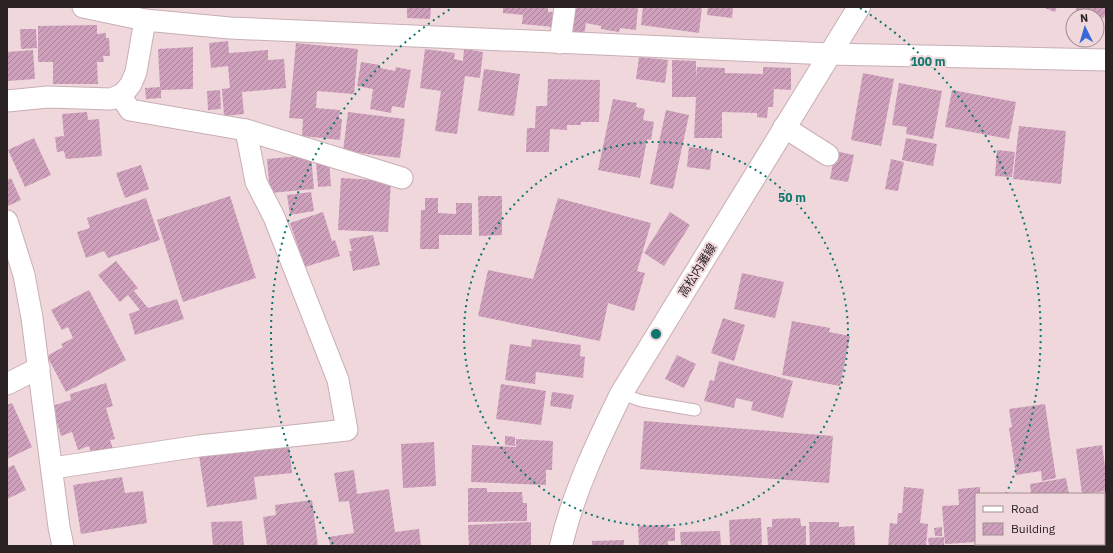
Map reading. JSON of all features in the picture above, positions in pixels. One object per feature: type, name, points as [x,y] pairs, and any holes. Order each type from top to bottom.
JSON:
[{"type":"main road","name":"高松内灘線","points":[[561,546],[576,494],[597,442],[621,394],[859,7]]},
{"type":"street","points":[[83,7],[145,20],[230,28],[829,54],[1106,60]]},
{"type":"street","points":[[560,43],[565,7]]},
{"type":"street","points":[[7,101],[48,97],[99,100],[111,99],[120,96],[132,84],[136,72],[145,20]]},
{"type":"street","points":[[120,96],[130,110],[246,130],[402,178]]},
{"type":"street","points":[[784,127],[828,155]]},
{"type":"street","points":[[53,468],[199,446],[347,430],[338,380],[274,217],[256,182],[246,130]]},
{"type":"street","points":[[7,221],[24,275],[53,468],[59,527],[64,546]]},
{"type":"street","points":[[7,384],[39,368]]},
{"type":"lane","points":[[621,394],[642,401],[695,410]]},
{"type":"building","points":[[407,7],[431,7],[430,19],[407,18]]},
{"type":"building","points":[[503,7],[548,7],[548,12],[555,12],[553,27],[522,24],[523,15],[503,13]]},
{"type":"building","points":[[571,7],[638,7],[636,30],[620,28],[619,32],[601,29],[601,26],[586,23],[584,35],[567,33]]},
{"type":"building","points":[[643,7],[702,7],[699,33],[641,25]]},
{"type":"building","points":[[708,7],[733,7],[732,18],[707,15]]},
{"type":"building","points":[[1042,7],[1057,7],[1055,12]]},
{"type":"building","points":[[1106,7],[1106,11],[1105,14],[1105,8],[1077,8]]},
{"type":"building","points":[[97,25],[97,34],[106,33],[106,38],[109,38],[110,56],[103,56],[104,62],[97,62],[98,84],[53,84],[53,62],[38,62],[38,26]]},
{"type":"building","points":[[20,29],[36,29],[37,48],[21,49]]},
{"type":"building","points":[[228,41],[229,53],[268,50],[268,60],[284,59],[286,88],[242,92],[244,114],[224,116],[222,89],[230,88],[228,66],[211,68],[209,43]]},
{"type":"building","points":[[296,43],[358,49],[354,94],[317,91],[316,108],[340,110],[339,118],[342,119],[340,140],[302,136],[303,119],[289,118]]},
{"type":"building","points":[[193,47],[193,89],[161,90],[161,98],[146,99],[145,88],[160,87],[158,49]]},
{"type":"building","points":[[425,49],[455,53],[454,59],[463,61],[464,49],[483,52],[480,78],[465,76],[457,134],[435,131],[441,91],[420,88]]},
{"type":"building","points":[[33,50],[35,79],[7,81],[7,52]]},
{"type":"building","points":[[639,57],[668,60],[665,83],[636,79]]},
{"type":"building","points":[[672,60],[696,61],[696,78],[697,67],[725,68],[725,73],[763,74],[763,67],[791,68],[791,90],[774,89],[773,107],[768,107],[767,118],[757,117],[757,113],[722,112],[722,138],[694,138],[696,97],[672,97]]},
{"type":"building","points":[[361,62],[380,65],[380,68],[395,71],[396,67],[411,70],[404,108],[392,106],[391,113],[370,109],[373,89],[357,86]]},
{"type":"building","points":[[484,69],[520,74],[514,116],[478,111]]},
{"type":"building","points":[[863,73],[894,79],[881,146],[851,140]]},
{"type":"building","points":[[548,79],[600,80],[599,122],[581,122],[581,125],[567,125],[567,130],[550,129],[549,152],[526,152],[527,128],[535,128],[536,106],[547,106]]},
{"type":"building","points":[[899,83],[942,91],[933,139],[906,134],[907,127],[892,125]]},
{"type":"building","points":[[220,90],[221,109],[208,110],[207,91]]},
{"type":"building","points":[[952,90],[1016,102],[1009,139],[945,127]]},
{"type":"building","points":[[613,99],[637,103],[636,107],[645,109],[643,120],[654,122],[651,140],[647,139],[640,178],[598,170]]},
{"type":"building","points":[[666,110],[689,115],[673,189],[650,184]]},
{"type":"building","points":[[87,112],[88,120],[99,119],[102,156],[66,159],[64,151],[57,152],[55,137],[64,136],[62,114]]},
{"type":"building","points":[[348,112],[405,119],[400,158],[343,151]]},
{"type":"building","points":[[1019,126],[1066,131],[1061,184],[1013,179]]},
{"type":"building","points":[[34,138],[51,175],[25,187],[8,150]]},
{"type":"building","points":[[906,138],[937,144],[933,166],[902,160]]},
{"type":"building","points":[[689,147],[712,150],[710,170],[687,167]]},
{"type":"building","points":[[997,150],[1015,152],[1012,177],[995,176]]},
{"type":"building","points":[[835,151],[854,155],[848,182],[830,179]]},
{"type":"building","points":[[311,155],[314,189],[270,193],[267,159]]},
{"type":"building","points":[[891,159],[904,162],[898,191],[885,189]]},
{"type":"building","points":[[329,161],[331,186],[318,187],[316,162]]},
{"type":"building","points":[[141,165],[149,189],[125,198],[116,173]]},
{"type":"building","points":[[11,178],[21,200],[8,206],[7,180]]},
{"type":"building","points":[[341,178],[391,181],[388,232],[338,230]]},
{"type":"building","points":[[311,192],[314,211],[290,215],[287,195]]},
{"type":"building","points":[[230,196],[256,278],[183,302],[157,220]]},
{"type":"building","points":[[478,196],[502,196],[502,235],[479,236]]},
{"type":"building","points":[[146,198],[160,240],[108,258],[104,251],[86,258],[77,232],[90,228],[87,218]]},
{"type":"building","points":[[425,198],[438,198],[438,213],[456,214],[456,203],[472,203],[472,235],[439,235],[439,249],[420,249],[421,210],[425,210]]},
{"type":"building","points":[[558,198],[651,223],[637,271],[645,273],[634,311],[608,303],[600,341],[478,316],[488,270],[533,279]]},
{"type":"building","points":[[323,212],[332,241],[335,240],[340,256],[305,267],[290,223]]},
{"type":"building","points":[[670,212],[690,225],[664,266],[644,253]]},
{"type":"building","points":[[373,235],[380,265],[353,271],[349,251],[352,251],[349,239]]},
{"type":"building","points":[[116,261],[138,288],[134,291],[148,308],[177,299],[184,319],[135,335],[129,314],[140,310],[128,295],[120,302],[98,275]]},
{"type":"building","points":[[742,273],[784,282],[775,318],[734,309]]},
{"type":"building","points":[[89,290],[126,360],[66,392],[47,356],[63,347],[61,344],[73,338],[68,327],[62,330],[51,310]]},
{"type":"building","points":[[723,318],[745,325],[734,361],[711,353]]},
{"type":"building","points":[[792,321],[830,328],[829,332],[850,336],[840,386],[782,375]]},
{"type":"building","points":[[532,339],[581,345],[580,356],[585,357],[583,378],[536,372],[535,384],[505,380],[510,344],[531,347]]},
{"type":"building","points":[[677,355],[696,364],[684,388],[665,379]]},
{"type":"building","points":[[719,361],[793,381],[783,418],[751,410],[753,402],[736,398],[734,408],[704,401],[710,380],[714,381]]},
{"type":"building","points":[[106,383],[113,406],[106,408],[115,439],[110,440],[113,449],[92,456],[89,446],[78,450],[72,432],[61,436],[52,406],[71,400],[70,394]]},
{"type":"building","points":[[501,384],[546,391],[541,425],[496,419]]},
{"type":"building","points":[[552,392],[574,395],[571,409],[550,406]]},
{"type":"building","points":[[12,403],[32,447],[7,459],[7,405]]},
{"type":"building","points":[[1045,404],[1056,478],[1042,481],[1041,471],[1016,475],[1009,428],[1012,427],[1009,409]]},
{"type":"building","points":[[644,421],[833,436],[829,483],[640,469]]},
{"type":"building","points":[[505,436],[515,437],[515,446],[505,445]]},
{"type":"building","points":[[516,439],[553,441],[552,470],[546,470],[546,485],[471,482],[472,445],[516,447]]},
{"type":"building","points":[[434,442],[436,486],[403,488],[401,444]]},
{"type":"building","points":[[289,445],[292,473],[254,477],[257,499],[207,507],[199,456]]},
{"type":"building","points":[[1102,445],[1106,473],[1106,491],[1082,493],[1076,449]]},
{"type":"building","points":[[14,465],[26,490],[7,499],[7,468]]},
{"type":"building","points":[[354,470],[357,494],[389,489],[395,532],[419,529],[421,546],[330,546],[329,537],[354,533],[349,501],[339,502],[334,473]]},
{"type":"building","points":[[122,477],[125,493],[143,491],[147,523],[81,534],[73,485]]},
{"type":"building","points":[[1066,478],[1069,493],[1031,493],[1030,484]]},
{"type":"building","points":[[904,487],[924,489],[920,523],[928,524],[926,546],[888,546],[890,523],[897,524],[898,513],[902,513]]},
{"type":"building","points":[[980,487],[980,493],[975,493],[975,542],[945,544],[942,506],[959,505],[958,489]]},
{"type":"building","points":[[468,488],[487,488],[487,492],[522,492],[523,503],[527,503],[527,521],[468,522]]},
{"type":"building","points":[[1105,496],[1106,496],[1105,537]]},
{"type":"building","points":[[312,500],[318,546],[267,546],[263,517],[276,515],[275,505]]},
{"type":"building","points":[[761,518],[762,546],[730,546],[729,520]]},
{"type":"building","points":[[800,518],[801,526],[806,526],[806,546],[768,546],[767,527],[772,527],[772,519]]},
{"type":"building","points":[[242,521],[244,546],[213,546],[211,522]]},
{"type":"building","points":[[531,522],[531,545],[469,546],[468,525]]},
{"type":"building","points":[[809,522],[839,522],[839,527],[854,526],[855,546],[810,546]]},
{"type":"building","points":[[668,525],[668,528],[675,528],[675,541],[668,541],[668,546],[639,546],[638,526]]},
{"type":"building","points":[[942,527],[942,536],[935,536],[934,528]]},
{"type":"building","points":[[720,531],[721,546],[681,546],[680,532]]},
{"type":"building","points":[[944,537],[944,546],[929,546],[928,538]]},
{"type":"building","points":[[624,540],[624,546],[592,546],[592,541]]}]
